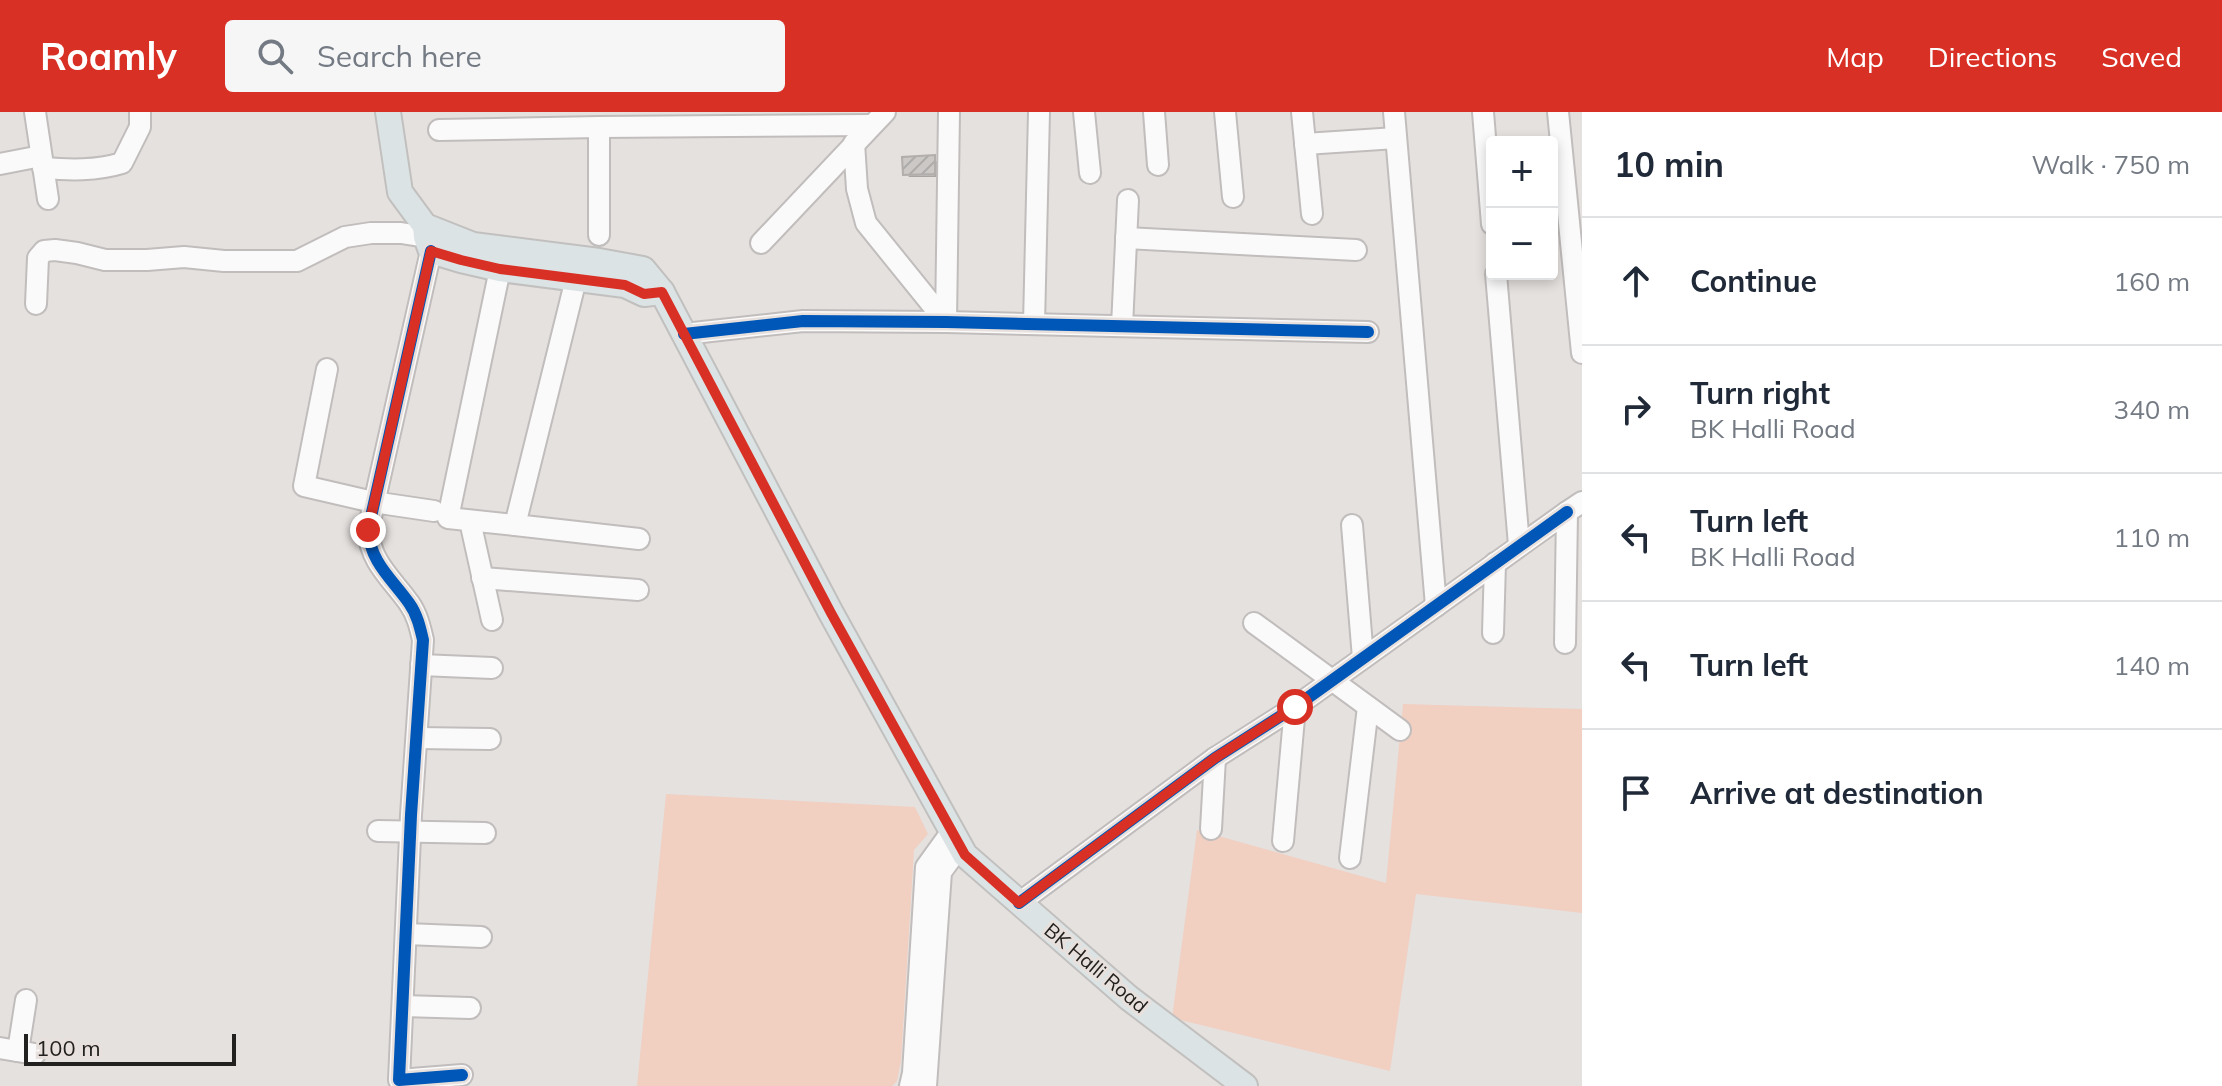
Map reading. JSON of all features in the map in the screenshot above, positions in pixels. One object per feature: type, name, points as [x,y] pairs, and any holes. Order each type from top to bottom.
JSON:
[{"type":"main road","points":[[388,112],[400,192],[427,238]]},
{"type":"main road","name":"BK Halli Road","points":[[427,238],[473,245],[577,269]]},
{"type":"main road","name":"BK Halli Road","points":[[427,238],[461,260],[500,269],[643,269],[662,292],[831,613],[965,855],[1129,998],[1245,1086]]},
{"type":"street","points":[[35,112],[48,199]]},
{"type":"street","points":[[0,164],[42,162],[74,170],[122,163],[140,127],[140,112]]},
{"type":"street","points":[[946,322],[949,112]]},
{"type":"street","points":[[1034,324],[1039,112]]},
{"type":"street","points":[[1084,112],[1090,173]]},
{"type":"street","points":[[1154,112],[1158,165]]},
{"type":"street","points":[[1225,112],[1233,197]]},
{"type":"street","points":[[1302,112],[1312,214]]},
{"type":"street","points":[[1394,112],[1436,606]]},
{"type":"street","points":[[1483,112],[1491,208]]},
{"type":"street","points":[[1558,112],[1582,353]]},
{"type":"street","points":[[439,130],[778,119],[865,124]]},
{"type":"street","points":[[865,124],[857,189],[866,223],[946,322]]},
{"type":"street","points":[[761,243],[865,124]]},
{"type":"street","points":[[599,127],[599,235]]},
{"type":"street","points":[[1305,144],[1396,138]]},
{"type":"street","points":[[1122,326],[1128,200]]},
{"type":"street","points":[[36,304],[38,258],[44,251],[55,250],[105,260],[184,257],[224,261],[297,261],[345,237],[386,233],[427,238],[368,530],[369,544],[382,570],[417,617],[423,640],[399,1080],[462,1075]]},
{"type":"street","points":[[1126,238],[1356,250]]},
{"type":"street","points":[[500,269],[448,518],[639,539]]},
{"type":"street","points":[[515,525],[577,269]]},
{"type":"street","points":[[1497,280],[1519,545]]},
{"type":"street","points":[[684,334],[803,321],[1368,332]]},
{"type":"street","points":[[327,369],[304,486],[373,502],[434,511]]},
{"type":"street","points":[[1019,903],[1215,758],[1295,707],[1574,507]]},
{"type":"street","points":[[1565,643],[1574,507]]},
{"type":"street","points":[[470,521],[492,620]]},
{"type":"street","points":[[1352,525],[1363,658]]},
{"type":"street","points":[[1493,633],[1495,563]]},
{"type":"street","points":[[482,578],[638,590]]},
{"type":"street","points":[[1254,623],[1400,730]]},
{"type":"street","points":[[421,665],[492,668]]},
{"type":"street","points":[[1283,841],[1295,707]]},
{"type":"street","points":[[1350,858],[1368,707]]},
{"type":"street","points":[[417,738],[490,739]]},
{"type":"street","points":[[1211,829],[1215,758]]},
{"type":"street","points":[[378,831],[485,833]]},
{"type":"street","points":[[910,1086],[926,867],[956,838]]},
{"type":"street","points":[[926,1086],[941,872],[956,838]]},
{"type":"street","points":[[406,934],[481,937]]},
{"type":"street","points":[[18,1051],[26,1000]]},
{"type":"street","points":[[403,1006],[470,1008]]},
{"type":"shaded area","points":[[1403,704],[1582,709],[1582,913],[1416,894],[1390,1071],[1172,1018],[1197,830],[1386,883]]},
{"type":"shaded area","points":[[666,794],[915,807],[928,834],[914,850],[901,1061],[897,1081],[892,1086],[637,1086]]},
{"type":"building","points":[[935,155],[935,174],[903,175],[902,157]]},
{"type":"cycle path","points":[[431,251],[368,530],[377,561],[412,607],[423,640],[411,815],[399,1080],[462,1075]]},
{"type":"cycle path","points":[[684,334],[803,321],[1368,332]]},
{"type":"cycle path","points":[[1019,903],[1215,758],[1295,707],[1567,512]]},
{"type":"route","points":[[368,530],[431,251],[500,269],[625,285],[644,294],[662,292],[831,613],[965,855],[1019,903],[1215,758],[1295,707]]}]
